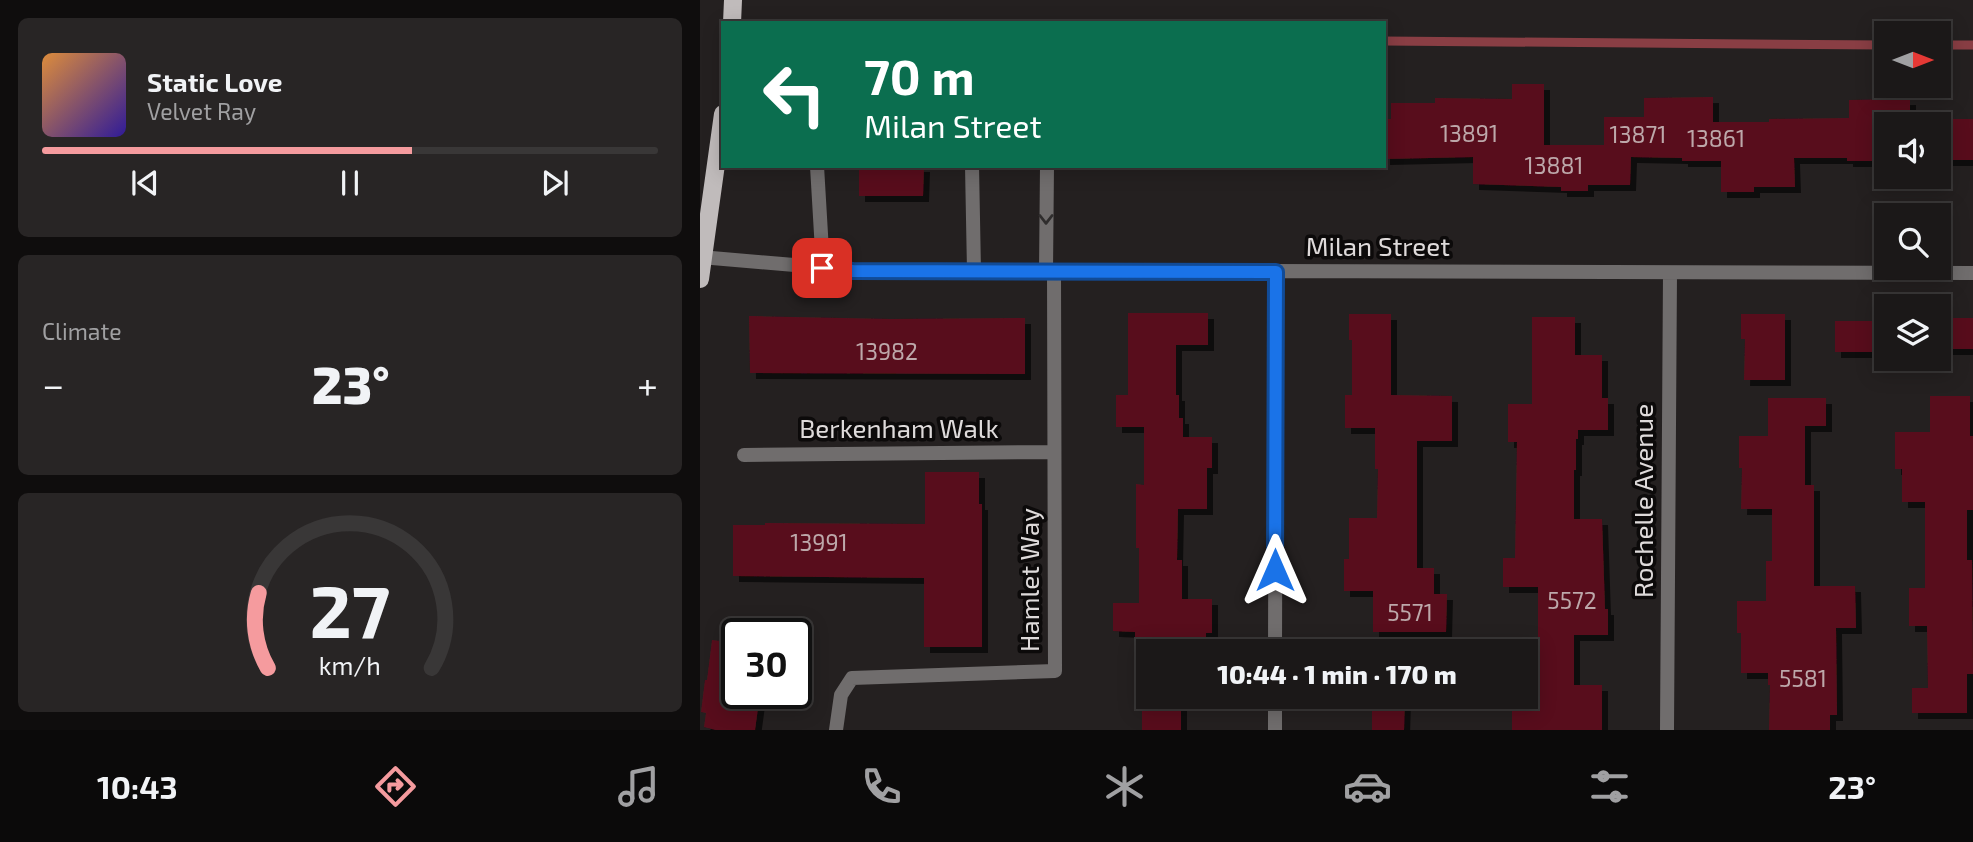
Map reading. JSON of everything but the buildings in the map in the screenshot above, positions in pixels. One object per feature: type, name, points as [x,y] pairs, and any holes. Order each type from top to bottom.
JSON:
[{"type":"main road","points":[[732,21],[733,0]]},
{"type":"main road","points":[[700,279],[721,127]]},
{"type":"street","points":[[817,168],[822,268]]},
{"type":"street","points":[[972,168],[974,271]]},
{"type":"street","name":"Hamlet Way","points":[[836,730],[841,695],[852,678],[1055,671],[1054,452],[1047,168]]},
{"type":"street","name":"Milan Street","points":[[701,257],[853,271],[1973,273]]},
{"type":"street","points":[[1275,639],[1276,272]]},
{"type":"street","name":"Rochelle Avenue","points":[[1667,730],[1670,272]]},
{"type":"street","name":"Berkenham Walk","points":[[744,454],[1054,452]]},
{"type":"street","points":[[1275,709],[1275,730]]},
{"type":"waterway","points":[[1386,41],[1874,45]]},
{"type":"waterway","points":[[1951,45],[1973,45]]},
{"type":"route","points":[[822,268],[853,271],[1276,272],[1275,570]]}]
